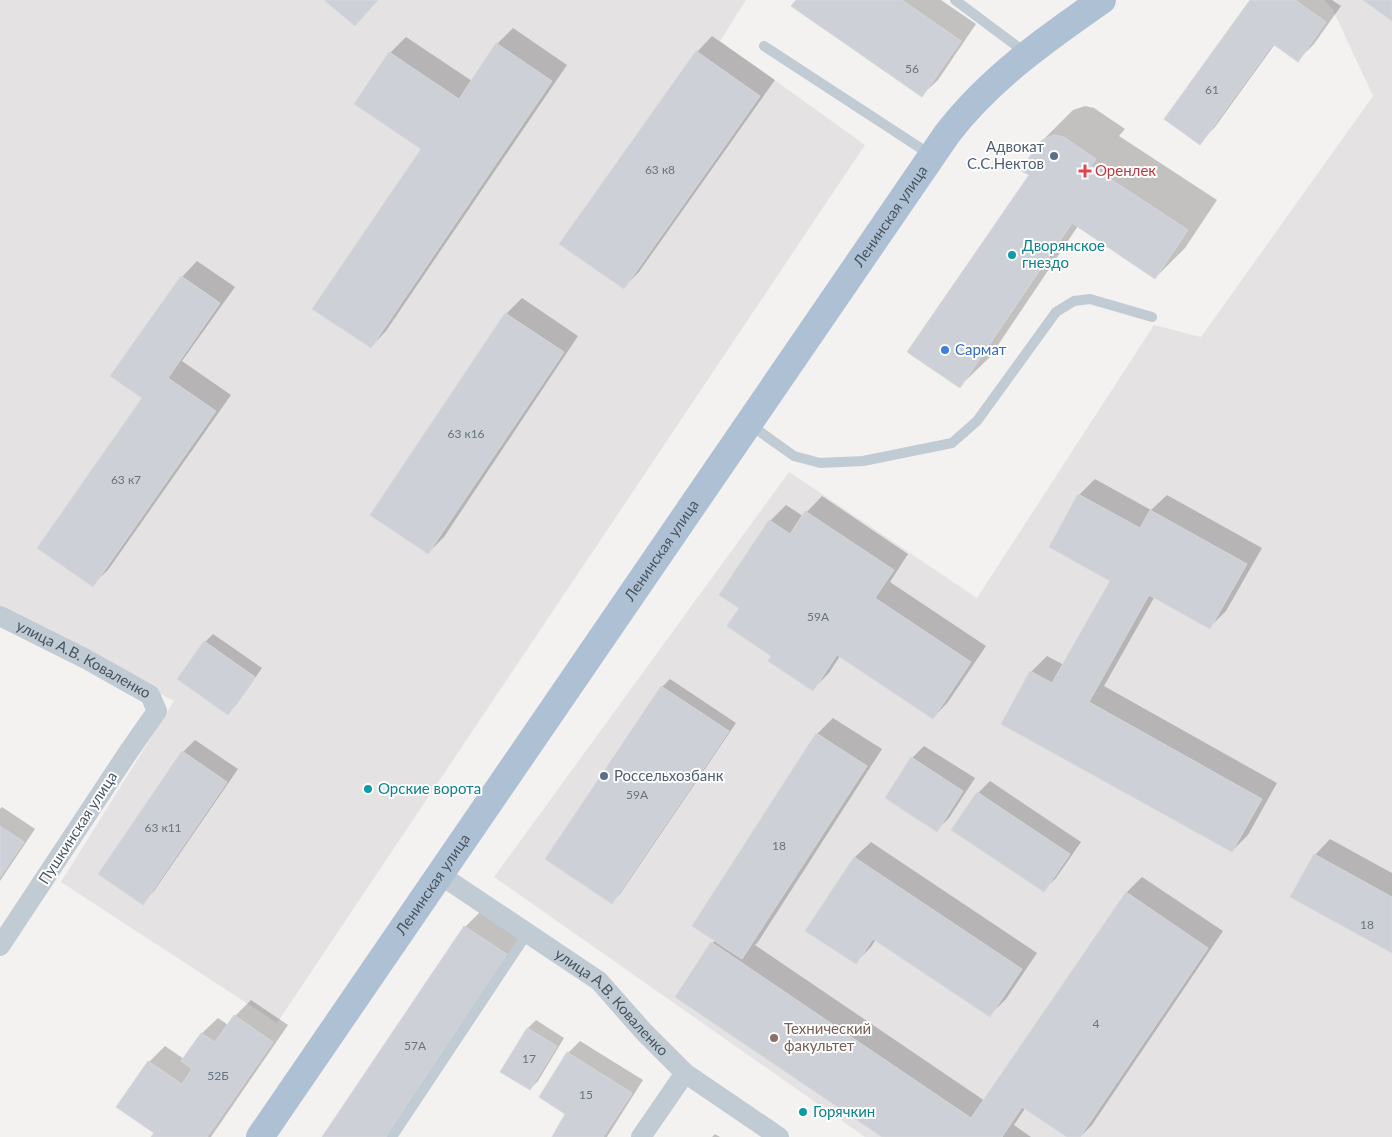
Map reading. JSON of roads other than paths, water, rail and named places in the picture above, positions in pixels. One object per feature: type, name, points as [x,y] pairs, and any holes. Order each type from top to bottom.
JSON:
[{"type":"main road","name":"Ленинская улица","points":[[260,1137],[959,118],[975,100],[1027,54],[1102,0]]},
{"type":"street","name":"улица А.В. Коваленко","points":[[0,616],[86,659],[150,695],[157,711]]},
{"type":"street","name":"Пушкинская улица","points":[[0,946],[157,711]]},
{"type":"street","name":"улица А.В. Коваленко","points":[[439,874],[599,981],[642,1031],[685,1073],[779,1137]]},
{"type":"street","points":[[641,1137],[685,1073]]},
{"type":"lane","points":[[955,0],[1027,54]]},
{"type":"lane","points":[[764,46],[932,156]]},
{"type":"lane","points":[[748,424],[794,456],[820,463],[863,461],[952,444],[977,421],[1056,312],[1074,301],[1090,299],[1152,317]]},
{"type":"lane","points":[[392,1137],[527,934]]},
{"type":"place","name":"Адвокат С.С.Нектов","points":[[1054,156]]},
{"type":"place","name":"Оренлек","points":[[1085,171]]},
{"type":"place","name":"Дворянское гнездо","points":[[1012,255]]},
{"type":"place","name":"Сармат","points":[[945,350]]},
{"type":"place","name":"Россельхозбанк","points":[[604,776]]},
{"type":"place","name":"Орские ворота","points":[[368,789]]},
{"type":"place","name":"Технический факультет","points":[[774,1038]]},
{"type":"place","name":"Горячкин","points":[[803,1112]]}]
